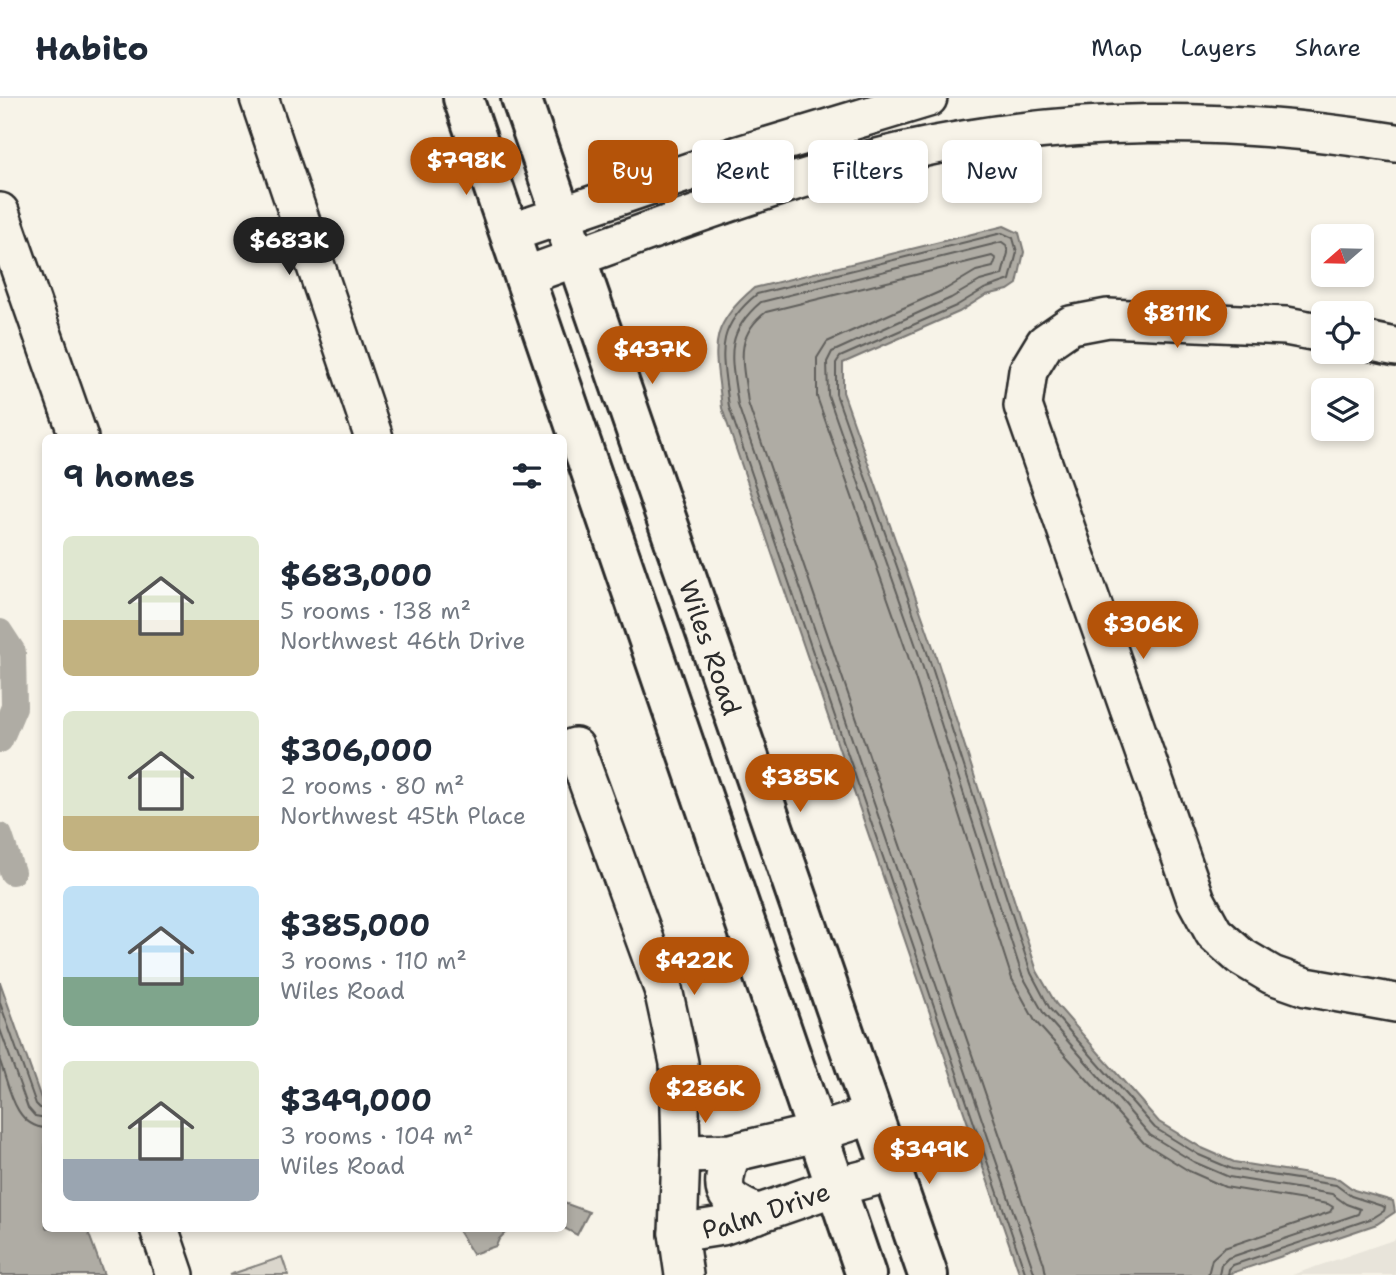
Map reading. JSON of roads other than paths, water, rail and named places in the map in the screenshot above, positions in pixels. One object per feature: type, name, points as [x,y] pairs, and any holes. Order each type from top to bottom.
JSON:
[{"type":"main road","points":[[463,98],[866,1275]]},
{"type":"main road","name":"Wiles Road","points":[[521,98],[928,1275]]},
{"type":"street","points":[[259,98],[373,434]]},
{"type":"street","points":[[510,233],[751,151],[928,98]]},
{"type":"street","points":[[525,276],[768,190],[842,168],[901,153],[1016,132],[1135,122],[1227,124],[1396,143]]},
{"type":"street","points":[[0,212],[78,434]]},
{"type":"street","points":[[1311,331],[1286,326],[1108,318],[1072,325],[1045,343],[1028,371],[1023,406],[1196,900],[1214,933],[1240,956],[1272,975],[1306,987],[1396,1003]]},
{"type":"street","points":[[1374,342],[1396,347]]},
{"type":"street","name":"Palm Drive","points":[[569,749],[663,989],[679,1063],[681,1154],[678,1233],[684,1275]]},
{"type":"street","points":[[681,1154],[731,1153],[816,1133],[873,1115]]},
{"type":"street","points":[[731,1153],[724,1178],[728,1196],[735,1204],[758,1214]]},
{"type":"street","name":"Palm Drive","points":[[678,1233],[722,1226],[835,1187],[892,1172]]},
{"type":"street","points":[[160,1232],[174,1275]]},
{"type":"water","points":[[1004,226],[1019,233],[1024,252],[1017,284],[1008,290],[986,295],[959,312],[843,363],[843,392],[932,644],[1037,971],[1056,1004],[1159,1122],[1202,1148],[1234,1162],[1339,1179],[1354,1190],[1393,1201],[1395,1212],[1377,1224],[1226,1275],[1020,1275],[722,408],[716,356],[720,329],[727,316],[754,288]]},
{"type":"water","points":[[0,982],[42,1101],[42,1232],[88,1232],[104,1275],[0,1275]]},
{"type":"water","points":[[567,1204],[589,1212],[577,1235],[567,1230]]},
{"type":"water","points":[[459,1232],[506,1232],[496,1246],[473,1254]]},
{"type":"waterway","points":[[0,632],[13,652],[14,707],[0,740]]},
{"type":"waterway","points":[[0,836],[12,872]]}]
